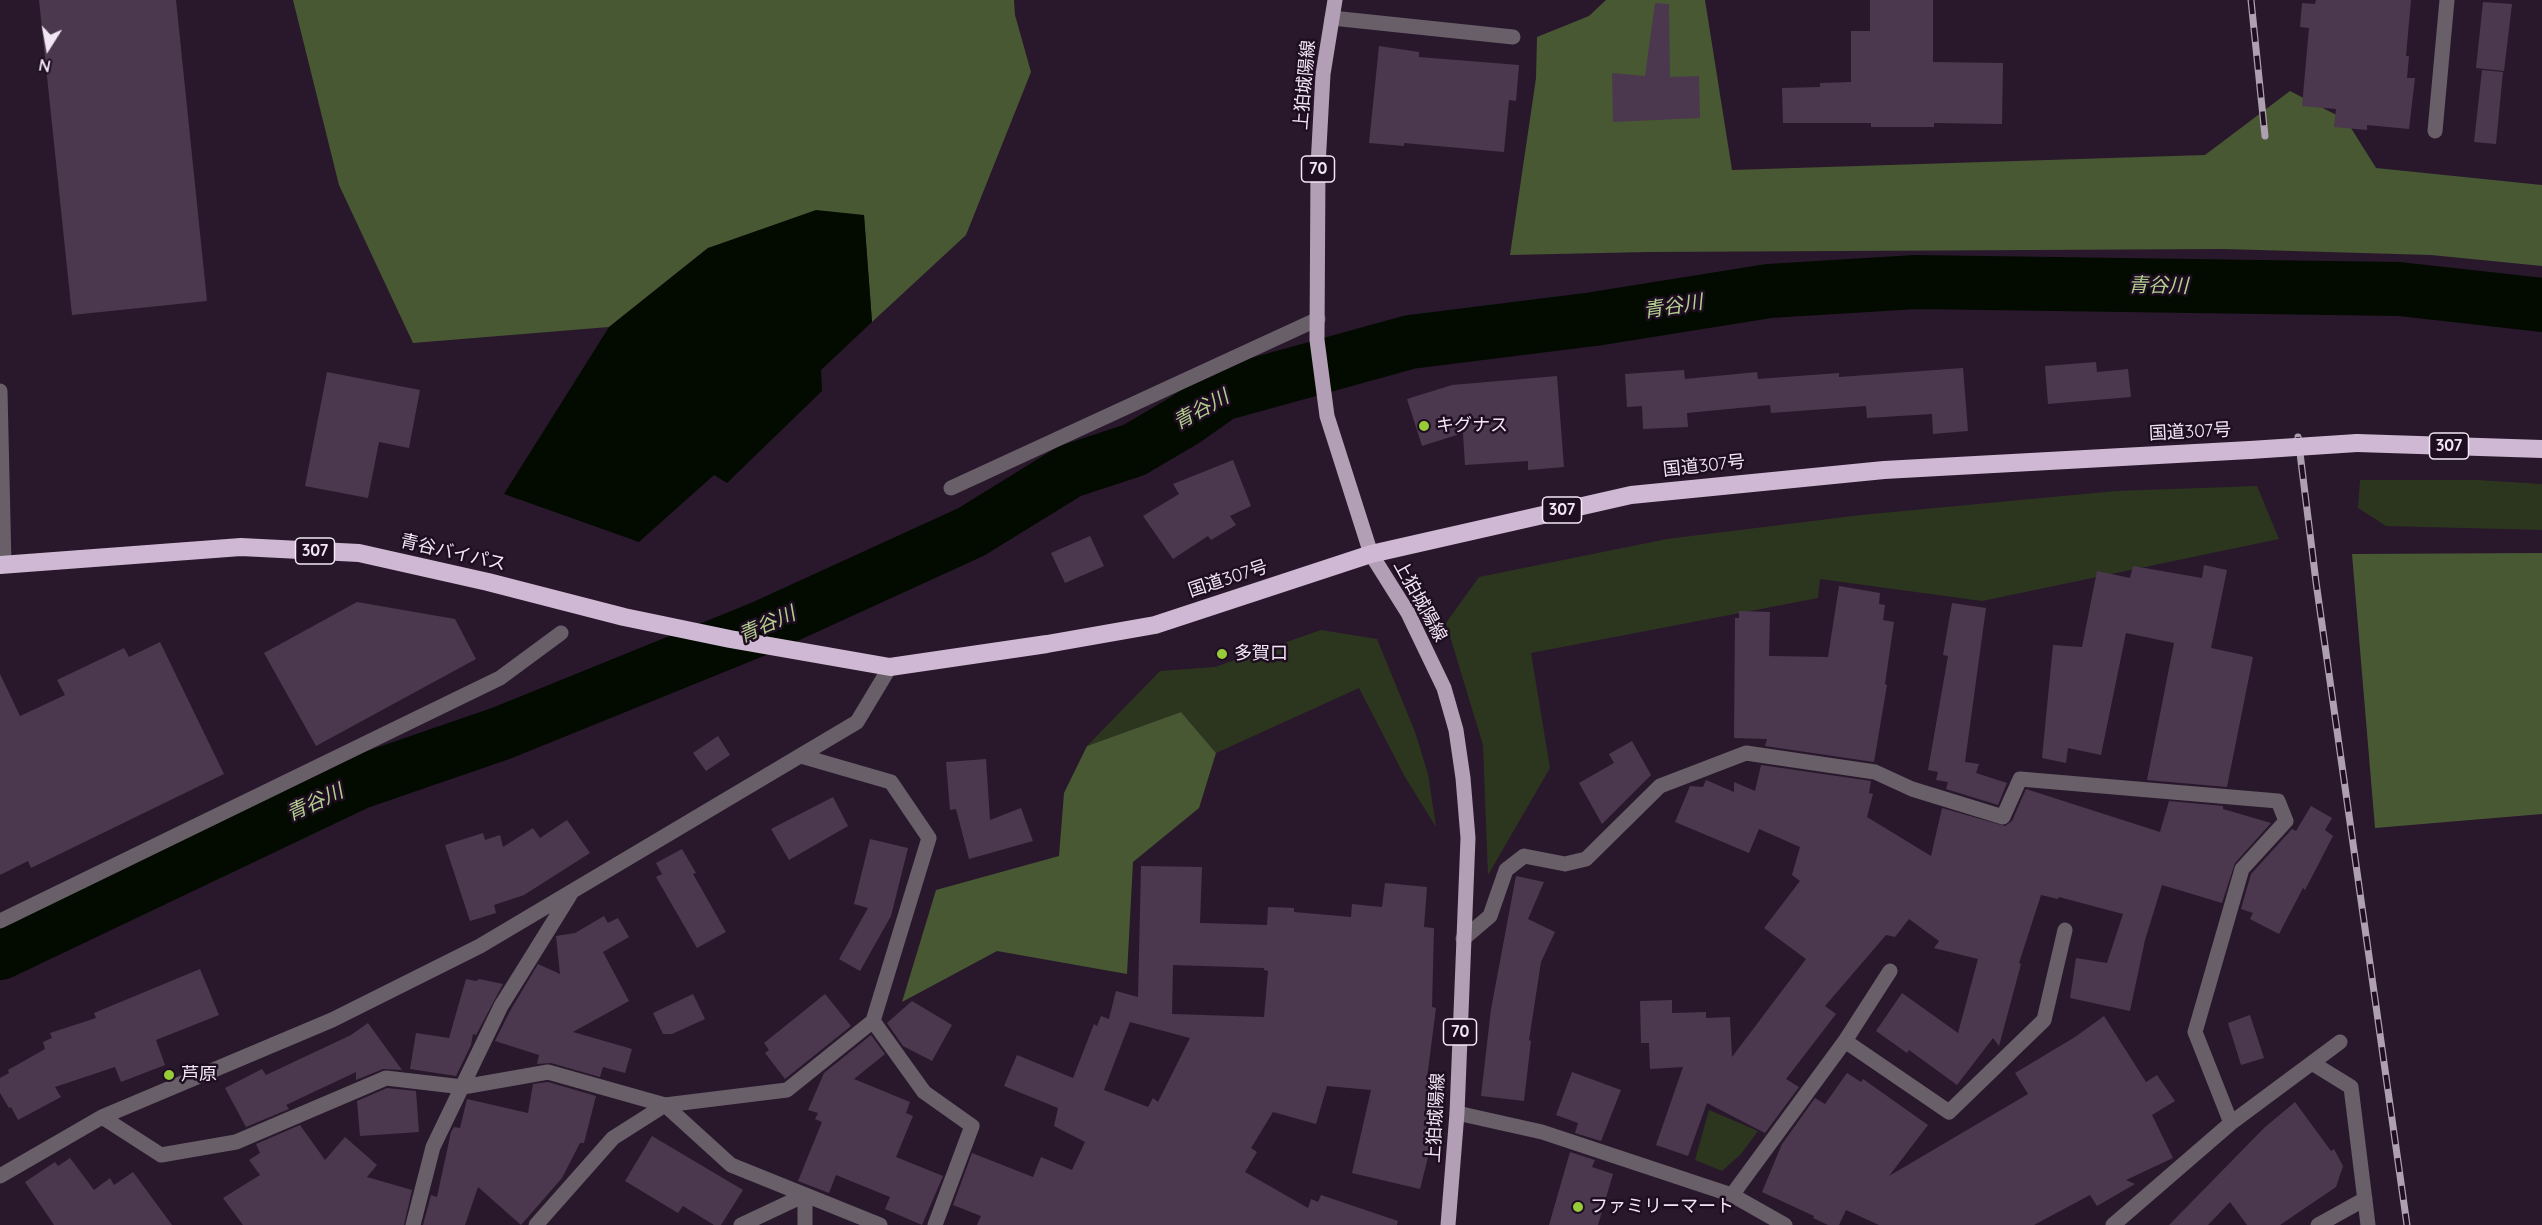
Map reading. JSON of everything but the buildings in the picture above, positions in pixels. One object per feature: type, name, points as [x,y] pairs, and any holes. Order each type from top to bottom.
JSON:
[{"type":"highway","name":"国道307号","points":[[890,667],[1047,644],[1155,625],[1371,554],[1631,495],[1884,470],[2357,442],[2542,449]]},
{"type":"highway","name":"青谷バイパス","points":[[2,565],[241,547],[359,553],[488,582],[624,617],[890,667]]},
{"type":"main road","name":"上狛城陽線","points":[[1335,0],[1323,74],[1318,166],[1317,340],[1327,416],[1371,554],[1408,614],[1444,688],[1456,730],[1463,778],[1468,838],[1457,1113],[1448,1225]]},
{"type":"street","points":[[2435,131],[2447,0]]},
{"type":"street","points":[[1332,18],[1513,37]]},
{"type":"street","points":[[951,488],[1318,320]]},
{"type":"street","points":[[0,391],[2,565]]},
{"type":"street","points":[[0,921],[500,678],[561,633]]},
{"type":"street","points":[[0,1176],[102,1117],[332,1020],[480,946],[857,722],[890,667]]},
{"type":"street","points":[[1463,939],[1490,916],[1506,870],[1524,856],[1565,864],[1587,859],[1660,786],[1746,753],[1875,772],[1912,789],[2003,817],[2020,779],[2278,801],[2286,821],[2242,869],[2195,1032],[2231,1123]]},
{"type":"street","points":[[102,1117],[161,1155],[236,1142],[386,1078],[463,1087],[548,1072],[665,1105],[786,1090],[873,1021],[929,838],[891,782],[801,756]]},
{"type":"street","points":[[413,1225],[433,1147],[501,1006],[572,893]]},
{"type":"street","points":[[1845,1041],[1949,1112],[2043,1020],[2065,930]]},
{"type":"street","points":[[1732,1195],[1845,1041],[1890,971]]},
{"type":"street","points":[[873,1021],[924,1092],[972,1126],[935,1225]]},
{"type":"street","points":[[2113,1225],[2231,1123],[2340,1042]]},
{"type":"street","points":[[2313,1063],[2351,1087],[2368,1225]]},
{"type":"street","points":[[665,1105],[731,1165],[880,1225]]},
{"type":"street","points":[[536,1225],[613,1138],[665,1105]]},
{"type":"street","points":[[1457,1113],[1542,1132],[1732,1195],[1785,1225]]},
{"type":"street","points":[[741,1225],[805,1195]]},
{"type":"street","points":[[805,1195],[805,1225]]},
{"type":"street","points":[[2318,1225],[2365,1198]]},
{"type":"green space","points":[[293,0],[1014,0],[1015,15],[1031,72],[966,235],[872,322],[864,216],[708,248],[609,327],[413,343],[339,185]]},
{"type":"green space","points":[[1606,0],[1705,0],[1732,170],[2205,155],[2290,91],[2346,120],[2376,168],[2542,185],[2542,266],[2431,255],[2224,249],[1648,252],[1510,255],[1536,78],[1537,37],[1589,16]]},
{"type":"green space","points":[[2360,480],[2478,480],[2542,484],[2542,530],[2386,526],[2358,508]]},
{"type":"green space","points":[[2257,486],[2279,539],[1982,601],[1820,579],[1818,598],[1531,653],[1550,768],[1488,875],[1483,745],[1446,623],[1479,577],[1667,539],[1861,515],[2116,491]]},
{"type":"green space","points":[[2542,553],[2542,814],[2375,828],[2352,554]]},
{"type":"green space","points":[[1321,630],[1377,639],[1415,732],[1428,774],[1436,827],[1405,777],[1359,688],[1216,753],[1181,712],[1087,746],[1160,671],[1215,667]]},
{"type":"green space","points":[[1181,712],[1216,753],[1199,808],[1133,862],[1127,974],[997,951],[902,1002],[936,890],[1059,856],[1064,793],[1087,746]]},
{"type":"green space","points":[[1709,1110],[1758,1131],[1741,1154],[1722,1171],[1695,1160]]},
{"type":"shaded area","points":[[816,210],[864,215],[872,322],[821,370],[822,391],[727,483],[714,475],[639,542],[504,494],[609,327],[708,248]]},
{"type":"waterway","name":"青谷川","points":[[0,953],[357,783],[502,733],[761,628],[971,532],[1070,471],[1134,450],[1185,420],[1222,394],[1410,342],[1594,319],[1769,291],[1916,282],[2399,289],[2542,305]]},
{"type":"railway","points":[[2251,0],[2265,136]]},
{"type":"railway","points":[[2298,437],[2316,582],[2407,1225]]},
{"type":"place","name":"キグナス","points":[[1424,426]]},
{"type":"place","name":"多賀口","points":[[1222,654]]},
{"type":"place","name":"芦原","points":[[169,1075]]},
{"type":"place","name":"ファミリーマート","points":[[1578,1207]]}]
